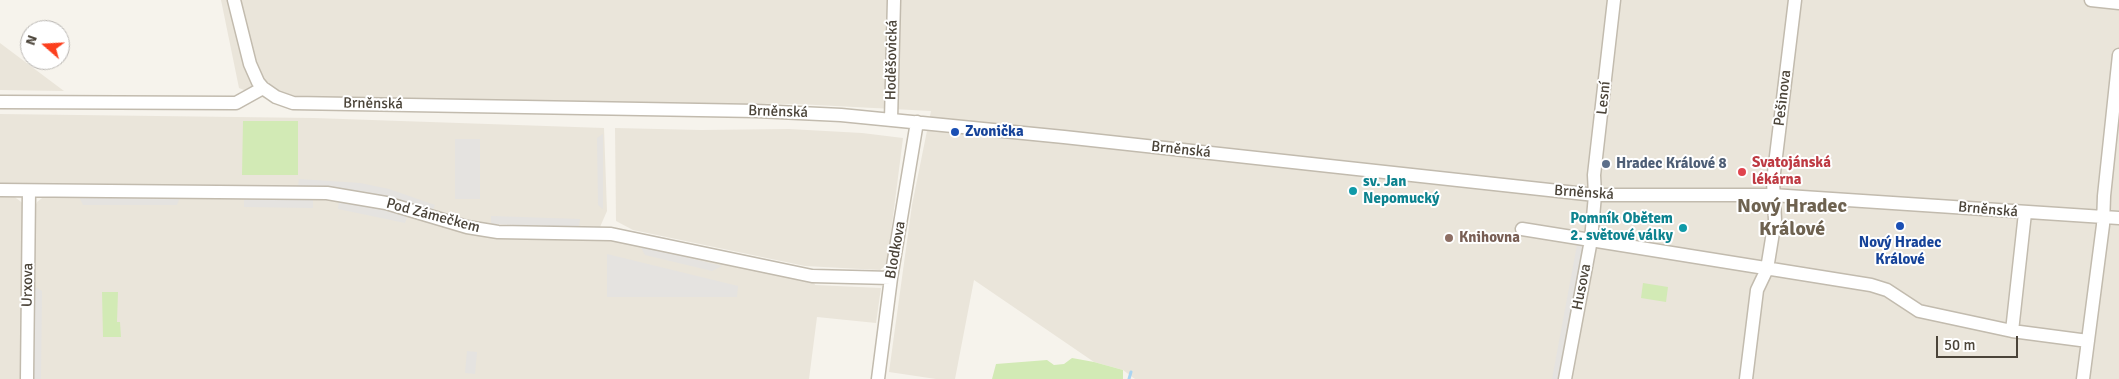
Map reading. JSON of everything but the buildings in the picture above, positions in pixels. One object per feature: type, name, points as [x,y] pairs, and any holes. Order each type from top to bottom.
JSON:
[{"type":"street","points":[[0,102],[236,104],[262,88],[250,64],[234,0]]},
{"type":"street","points":[[240,0],[243,32]]},
{"type":"street","name":"Hoděšovická","points":[[891,120],[894,0]]},
{"type":"street","name":"Lesní","points":[[1595,195],[1594,175],[1614,0]]},
{"type":"street","name":"Pešinova","points":[[1746,379],[1758,290],[1767,269],[1775,220],[1772,195],[1795,0]]},
{"type":"street","points":[[2091,0],[2119,3]]},
{"type":"street","points":[[2083,379],[2103,225],[2102,217],[2119,56]]},
{"type":"street","name":"Brněnská","points":[[262,88],[276,97],[293,103],[757,111],[917,122],[1595,195],[1772,195],[2119,218]]},
{"type":"street","name":"Blodkova","points":[[878,379],[891,278],[917,122]]},
{"type":"street","name":"Pod Zámečkem","points":[[0,190],[327,193],[386,203],[467,227],[491,231],[611,234],[812,276],[891,278]]},
{"type":"street","name":"Urxova","points":[[27,379],[29,191]]},
{"type":"street","name":"Husova","points":[[1565,379],[1591,240],[1595,195]]},
{"type":"street","points":[[2012,331],[2025,213]]},
{"type":"street","points":[[1522,229],[1872,285],[1887,290],[1919,311],[2012,331],[2088,341]]},
{"type":"shaded area","points":[[221,0],[2119,0],[2119,379],[1135,379],[1123,370],[1094,362],[974,280],[955,379],[936,379],[889,372],[912,205],[931,111],[797,104],[269,100],[239,88]]},
{"type":"shaded area","points":[[0,43],[20,58],[20,70],[36,70],[64,91],[0,90]]},
{"type":"shaded area","points":[[0,114],[314,118],[604,128],[607,211],[600,227],[499,224],[471,222],[389,198],[332,188],[303,186],[0,184]]},
{"type":"shaded area","points":[[615,128],[701,130],[789,129],[862,133],[903,138],[887,264],[880,270],[805,266],[633,230],[616,221]]},
{"type":"shaded area","points":[[603,134],[603,209],[598,205],[597,138]]},
{"type":"shaded area","points":[[455,139],[480,139],[480,199],[455,199]]},
{"type":"shaded area","points":[[299,179],[360,183],[389,189],[435,205],[432,212],[402,201],[366,192],[298,186]]},
{"type":"shaded area","points":[[0,195],[12,195],[24,204],[24,379],[0,379]]},
{"type":"shaded area","points":[[46,195],[337,199],[368,204],[468,233],[601,238],[635,242],[730,265],[814,282],[815,285],[881,288],[876,323],[817,317],[809,379],[32,379],[34,209],[37,202]]},
{"type":"shaded area","points":[[79,197],[180,197],[177,205],[83,205]]},
{"type":"shaded area","points":[[244,199],[313,199],[313,208],[244,207]]},
{"type":"shaded area","points":[[339,201],[375,207],[407,217],[405,223],[338,209]]},
{"type":"shaded area","points":[[491,216],[580,219],[579,227],[491,224]]},
{"type":"shaded area","points":[[1577,245],[1590,247],[1565,379],[1552,379]]},
{"type":"shaded area","points":[[640,246],[722,266],[712,271],[645,255]]},
{"type":"shaded area","points":[[607,254],[738,286],[737,297],[607,297]]},
{"type":"shaded area","points":[[33,286],[42,291],[41,379],[33,379]]},
{"type":"shaded area","points":[[467,351],[477,352],[475,374],[465,373]]},
{"type":"green space","points":[[243,121],[298,121],[298,175],[242,175]]},
{"type":"green space","points":[[1643,283],[1668,287],[1666,302],[1641,298]]},
{"type":"green space","points":[[102,292],[118,292],[117,322],[120,322],[121,337],[103,337]]},
{"type":"green space","points":[[1072,358],[1123,370],[1123,379],[992,379],[996,364],[1047,360],[1054,365],[1064,364]]},
{"type":"waterway","points":[[1129,379],[1131,372]]},
{"type":"place","name":"Zvonička","points":[[955,132]]},
{"type":"place","name":"Hradec Králové 8","points":[[1606,164]]},
{"type":"place","name":"Svatojánská lékárna","points":[[1742,172]]},
{"type":"place","name":"sv. Jan Nepomucký","points":[[1353,191]]},
{"type":"place","name":"Nový Hradec Králové","points":[[1900,226]]},
{"type":"place","name":"Pomník Obětem 2. světové války","points":[[1683,228]]},
{"type":"place","name":"Knihovna","points":[[1449,238]]},
{"type":"district","name":"Nový Hradec Králové","points":[[1792,218]]}]
